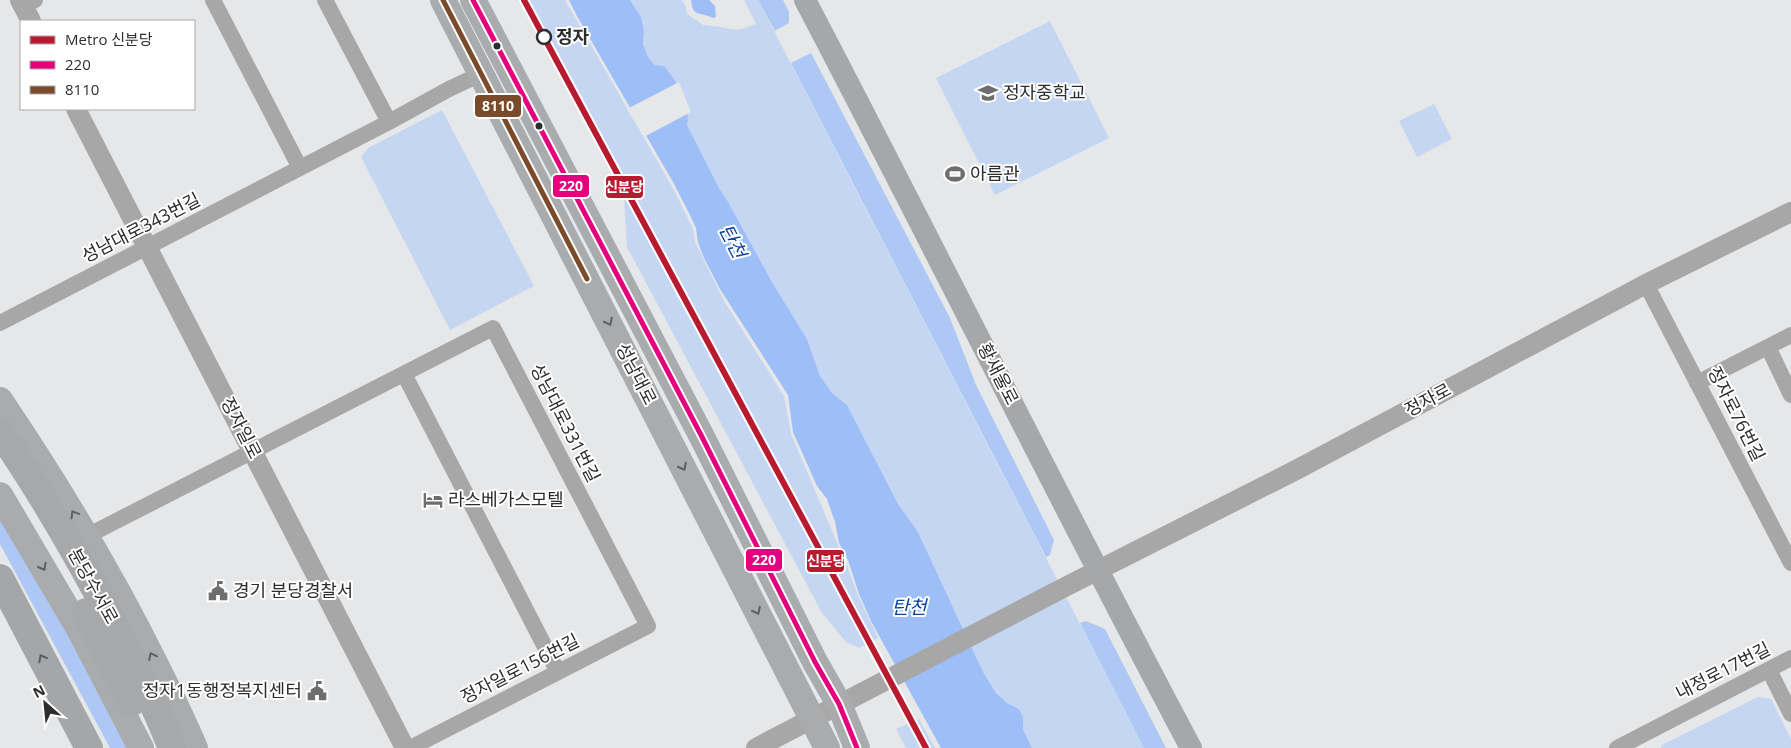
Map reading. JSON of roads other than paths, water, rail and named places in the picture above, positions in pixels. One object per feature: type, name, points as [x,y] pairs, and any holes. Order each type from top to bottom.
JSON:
[{"type":"highway","name":"분당수서로","points":[[0,432],[28,472],[81,563],[129,652],[172,748]]},
{"type":"highway","name":"분당수서로","points":[[0,460],[14,480],[66,572],[155,748]]},
{"type":"highway","points":[[0,578],[89,748]]},
{"type":"main road","name":"성남대로","points":[[443,0],[827,748]]},
{"type":"main road","name":"성남대로","points":[[473,0],[701,435],[838,704],[857,748]]},
{"type":"main road","name":"황새울로","points":[[805,0],[943,265],[1096,571],[1190,748]]},
{"type":"main road","points":[[0,400],[49,474],[126,604],[195,748]]},
{"type":"main road","points":[[0,495],[79,629],[141,748]]},
{"type":"street","points":[[213,0],[300,168]]},
{"type":"street","points":[[325,0],[389,122]]},
{"type":"street","name":"성남대로343번길","points":[[0,323],[481,74]]},
{"type":"street","name":"정자일로","points":[[77,110],[405,748]]},
{"type":"street","name":"정자로","points":[[838,704],[1296,470],[1646,284],[1791,212]]},
{"type":"street","name":"정자로76번길","points":[[1646,284],[1791,563]]},
{"type":"street","name":"성남대로331번길","points":[[87,536],[493,328],[648,626]]},
{"type":"street","points":[[1697,383],[1791,335]]},
{"type":"street","points":[[1768,347],[1791,395]]},
{"type":"street","points":[[404,374],[558,672]]},
{"type":"street","name":"정자일로156번길","points":[[410,748],[648,626]]},
{"type":"street","name":"내정로17번길","points":[[1617,748],[1646,741],[1673,719],[1791,658]]},
{"type":"street","points":[[1769,670],[1791,714]]},
{"type":"street","points":[[756,748],[838,704]]},
{"type":"water","name":"탄천","points":[[569,0],[630,0],[641,17],[644,31],[643,44],[648,57],[654,65],[664,66],[678,86],[687,109],[687,125],[719,188],[772,282],[807,339],[820,376],[832,393],[847,405],[898,504],[918,532],[983,672],[996,693],[1007,703],[1019,709],[1023,717],[1023,729],[1032,748],[941,748],[872,623],[859,594],[848,560],[839,543],[835,522],[827,499],[817,486],[793,432],[788,395],[720,289],[703,256],[696,228],[673,182]]},
{"type":"water","points":[[691,0],[709,0],[715,6],[716,17],[713,18],[694,11]]},
{"type":"metro line","name":"신분당","points":[[524,0],[926,748]]},
{"type":"place","name":"정자","points":[[544,37]]},
{"type":"place","name":"정자중학교","points":[[988,93]]},
{"type":"place","name":"아름관","points":[[955,174]]},
{"type":"place","name":"라스베가스모텔","points":[[433,500]]},
{"type":"place","name":"경기 분당경찰서","points":[[218,591]]},
{"type":"place","name":"정자1동행정복지센터","points":[[317,691]]}]
